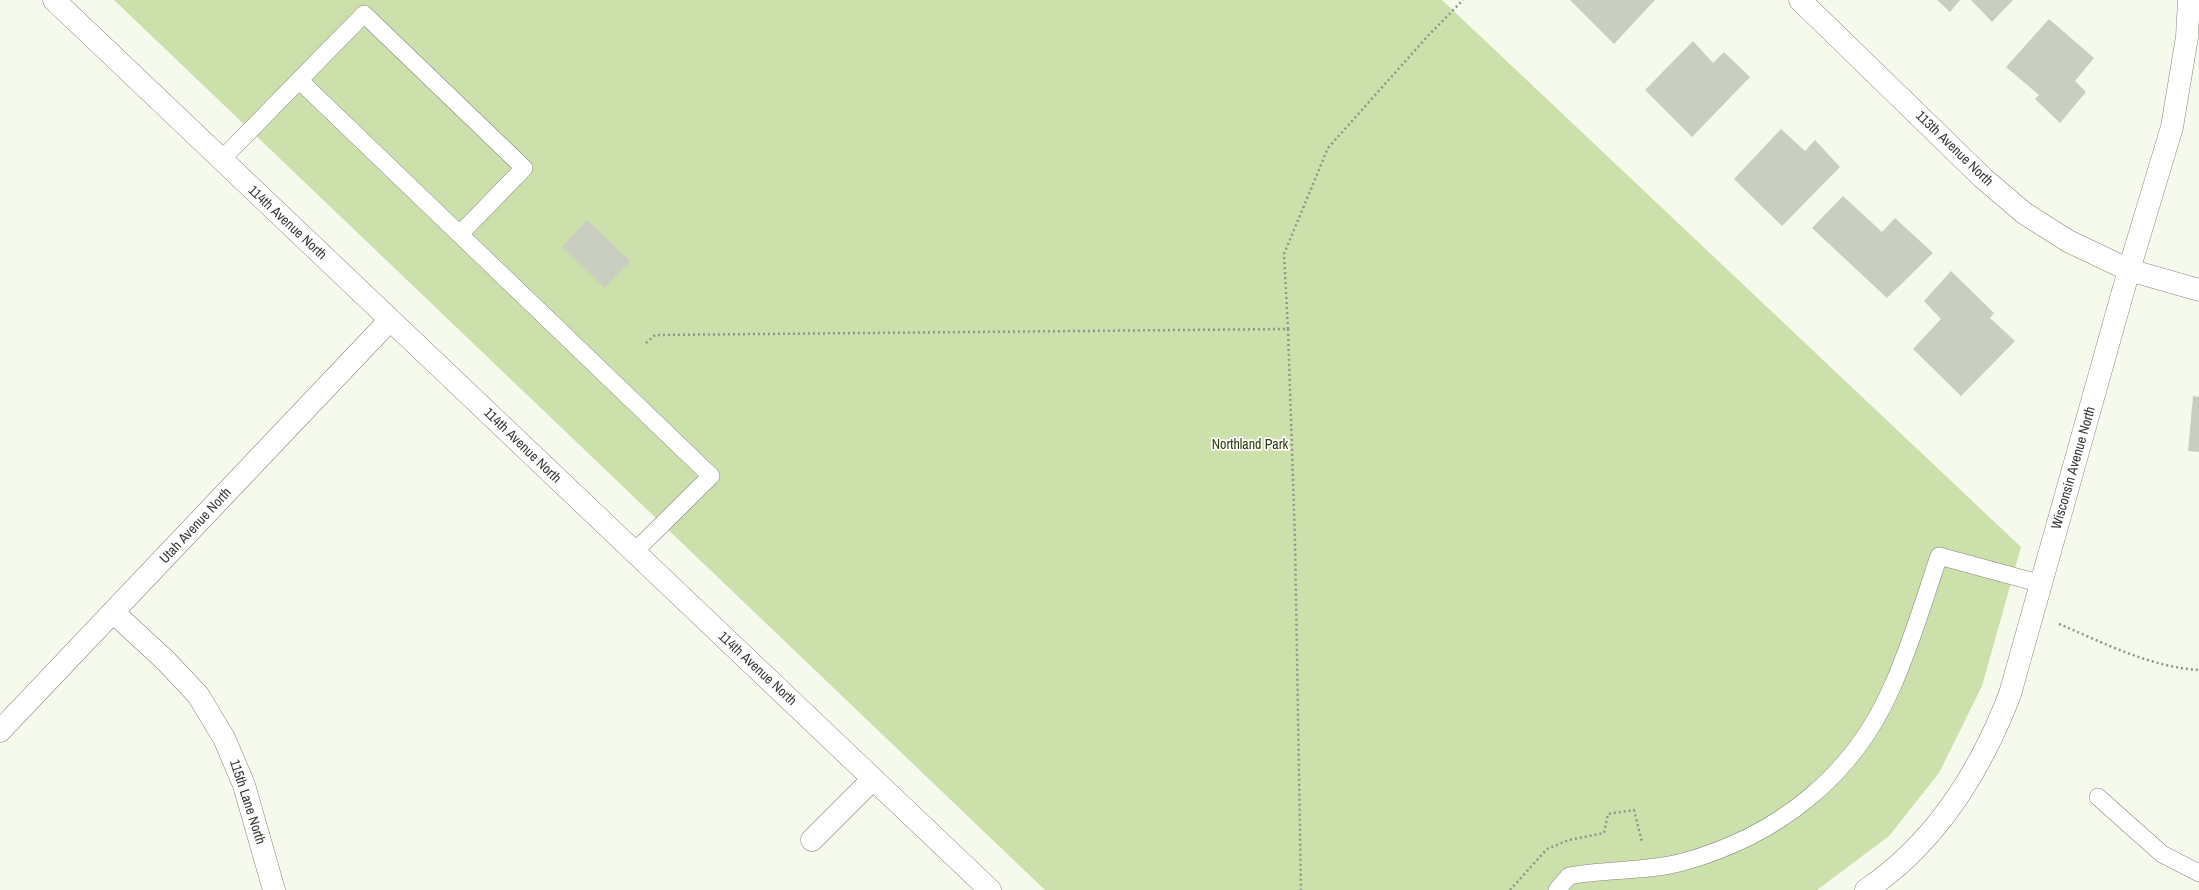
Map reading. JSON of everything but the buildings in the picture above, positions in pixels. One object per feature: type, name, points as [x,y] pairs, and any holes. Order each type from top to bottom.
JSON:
[{"type":"street","name":"114th Avenue North","points":[[54,0],[990,890]]},
{"type":"street","name":"113th Avenue North","points":[[1800,0],[1978,172],[2024,213],[2068,241],[2129,270],[2199,290]]},
{"type":"street","name":"Wisconsin Avenue North","points":[[1866,890],[1900,864],[1948,813],[1984,756],[2002,715],[2018,670],[2129,270],[2172,127],[2187,37],[2189,0]]},
{"type":"street","name":"Utah Avenue North","points":[[0,731],[114,613],[390,320]]},
{"type":"street","name":"115th Lane North","points":[[114,613],[165,660],[198,695],[224,738],[244,786],[274,890]]},
{"type":"street","points":[[812,840],[873,779]]},
{"type":"lane","points":[[221,160],[364,14],[524,168],[460,234]]},
{"type":"lane","points":[[299,80],[711,476],[634,552]]},
{"type":"lane","points":[[1557,890],[1569,876],[1682,862],[1724,849],[1766,828],[1807,801],[1845,765],[1872,726],[1892,688],[1940,556],[2042,584]]},
{"type":"lane","points":[[2098,797],[2162,854],[2199,873]]},
{"type":"path","points":[[1301,890],[1294,541],[1288,329],[1284,254],[1328,148],[1426,38],[1464,0]]},
{"type":"path","points":[[646,343],[655,335],[1288,329]]},
{"type":"path","points":[[2034,612],[2134,655],[2174,667],[2199,670]]},
{"type":"path","points":[[1510,890],[1547,849],[1569,840],[1604,833],[1608,814],[1634,810],[1648,867]]},
{"type":"green space","name":"Northland Park","points":[[114,0],[1442,0],[2021,547],[1982,686],[1939,773],[1889,836],[1817,890],[1045,890]]}]
